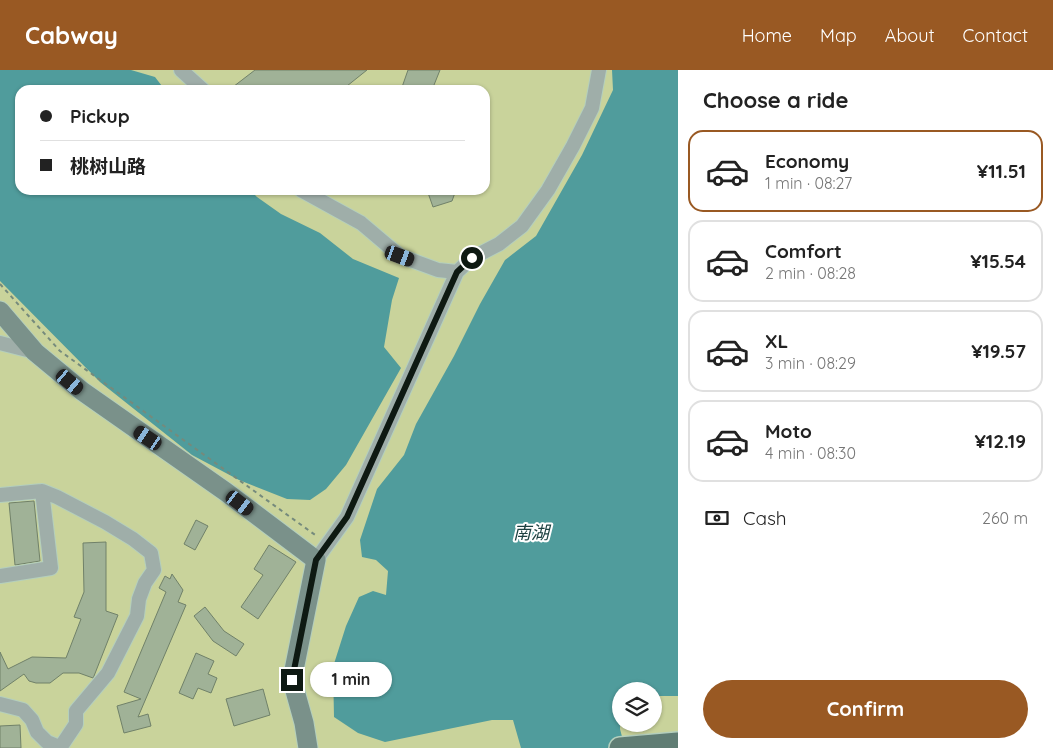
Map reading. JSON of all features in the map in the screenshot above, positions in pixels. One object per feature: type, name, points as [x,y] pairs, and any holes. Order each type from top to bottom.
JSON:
[{"type":"main road","points":[[620,748],[678,743]]},
{"type":"street","points":[[181,70],[198,85]]},
{"type":"street","points":[[308,748],[304,722],[292,680],[316,560],[347,517],[457,272],[472,258],[498,244],[522,226],[548,190],[592,108],[599,70]]},
{"type":"street","points":[[310,195],[361,223],[400,256],[438,270],[457,272]]},
{"type":"street","points":[[0,312],[35,352],[82,392],[226,492],[316,560]]},
{"type":"street","points":[[0,343],[35,352]]},
{"type":"street","points":[[0,576],[51,568],[42,491]]},
{"type":"street","points":[[0,495],[42,491],[57,496],[133,539],[151,553],[154,570],[145,583],[139,599],[137,616],[108,673],[76,711],[76,724],[60,747],[47,742],[37,732],[32,720],[23,710],[0,704]]},
{"type":"path","points":[[0,284],[60,351],[328,544]]},
{"type":"green space","points":[[0,70],[678,70],[678,748],[0,748]]},
{"type":"water","points":[[0,70],[131,70],[155,77],[161,85],[15,85],[15,195],[255,195],[281,214],[320,233],[353,259],[399,278],[392,300],[384,347],[401,368],[346,465],[326,489],[310,500],[287,499],[239,480],[192,455],[100,382],[0,281]]},
{"type":"water","name":"南湖","points":[[612,70],[678,70],[678,696],[662,696],[662,682],[612,682],[612,732],[621,732],[625,748],[521,748],[513,720],[492,720],[385,742],[358,733],[334,717],[333,667],[346,626],[359,597],[373,591],[386,595],[388,571],[376,560],[362,557],[360,540],[377,489],[404,455],[416,424],[505,260],[536,236],[582,155],[613,90]]},
{"type":"building","points":[[255,70],[367,70],[348,85],[236,85]]},
{"type":"building","points":[[408,70],[440,70],[434,85],[403,85]]},
{"type":"building","points":[[429,195],[454,195],[452,201],[433,207]]},
{"type":"building","points":[[34,501],[40,561],[15,565],[9,503]]},
{"type":"building","points":[[196,520],[208,526],[195,550],[184,544]]},
{"type":"building","points":[[106,542],[106,611],[118,615],[93,678],[79,673],[63,673],[50,683],[36,683],[29,681],[24,674],[0,691],[0,652],[8,669],[32,657],[66,658],[81,619],[74,617],[84,592],[83,543]]},
{"type":"building","points":[[269,545],[296,562],[258,619],[241,607],[263,575],[254,569]]},
{"type":"building","points":[[172,574],[183,590],[178,602],[186,605],[138,717],[148,714],[151,726],[124,733],[117,706],[141,699],[124,692],[166,592],[159,588],[165,576],[170,579]]},
{"type":"building","points":[[205,607],[224,631],[244,644],[236,656],[213,641],[194,616]]},
{"type":"building","points":[[196,653],[214,661],[208,674],[217,678],[211,693],[198,688],[193,699],[179,693]]},
{"type":"building","points":[[263,689],[270,715],[234,726],[226,699]]},
{"type":"building","points":[[20,725],[21,748],[0,748],[0,726]]},
{"type":"route","points":[[292,680],[316,560],[347,517],[457,272],[472,258]]}]
